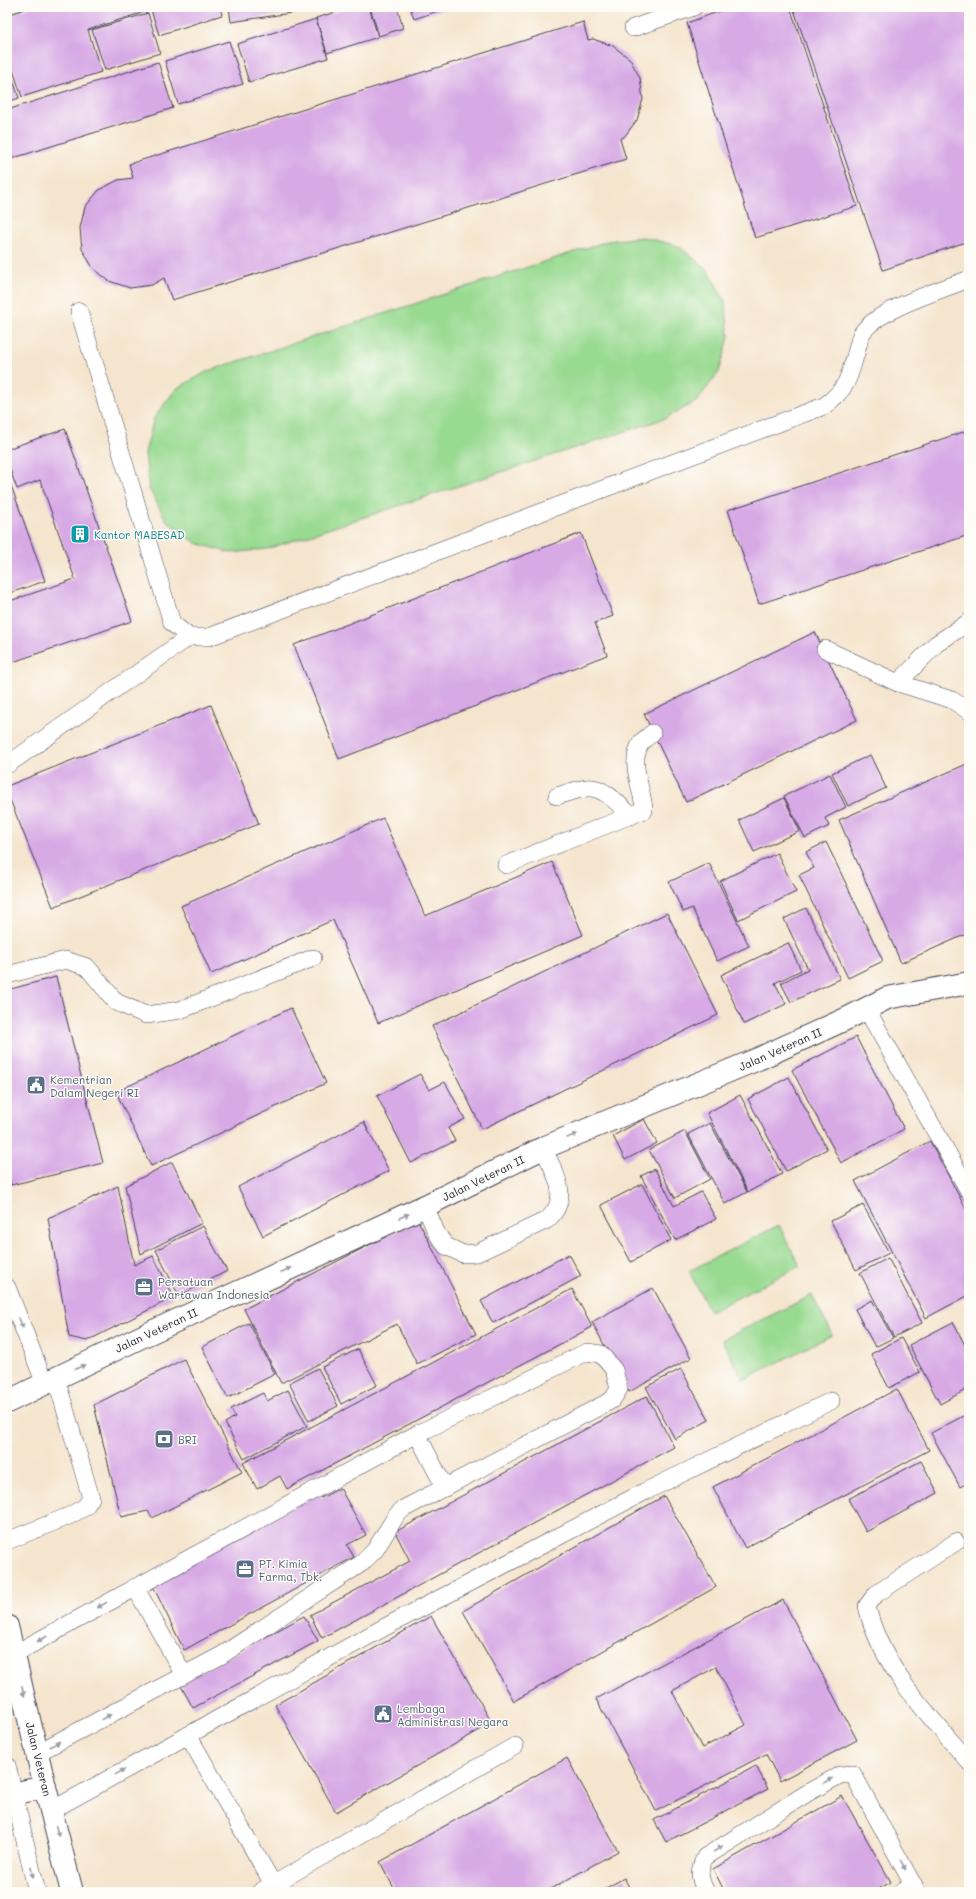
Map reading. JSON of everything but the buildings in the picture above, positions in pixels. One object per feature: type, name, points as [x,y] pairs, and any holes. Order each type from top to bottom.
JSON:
[{"type":"street","name":"Jalan Veteran II","points":[[7,1402],[148,1334],[425,1206],[543,1148],[758,1059],[848,1018],[887,998],[969,983]]},
{"type":"street","name":"Jalan Veteran","points":[[7,1626],[45,1787],[72,1892]]},
{"type":"street","points":[[10,1794],[45,1787]]},
{"type":"lane","points":[[633,28],[694,7]]},
{"type":"lane","points":[[7,765],[189,637],[209,637],[824,406],[838,396],[849,378],[861,335],[870,324],[884,314],[969,279]]},
{"type":"lane","points":[[78,311],[172,623],[189,637]]},
{"type":"lane","points":[[898,683],[936,644],[969,622]]},
{"type":"lane","points":[[825,649],[898,683],[952,700],[969,711]]},
{"type":"lane","points":[[506,865],[644,810],[643,797],[634,765],[641,744],[652,733]]},
{"type":"lane","points":[[557,796],[588,788],[595,788],[603,792],[631,816]]},
{"type":"lane","points":[[7,975],[66,960],[87,967],[98,983],[116,1002],[146,1016],[180,1010],[313,958]]},
{"type":"lane","points":[[866,1008],[967,1184]]},
{"type":"lane","points":[[425,1206],[437,1234],[446,1246],[463,1254],[476,1253],[547,1220],[556,1212],[561,1192],[555,1173],[543,1148]]},
{"type":"lane","points":[[7,1287],[51,1381],[91,1498],[86,1507],[70,1516],[7,1541]]},
{"type":"lane","points":[[14,1654],[417,1434],[588,1352],[601,1354],[614,1370],[619,1389],[612,1400],[403,1509],[396,1516],[375,1550],[362,1563],[222,1656],[37,1753]]},
{"type":"lane","points":[[52,1810],[385,1626],[644,1492],[831,1401]]},
{"type":"lane","points":[[417,1434],[445,1488]]},
{"type":"lane","points":[[956,1542],[876,1594],[867,1606],[871,1625],[895,1670],[969,1762]]},
{"type":"lane","points":[[136,1587],[184,1675]]},
{"type":"lane","points":[[188,1735],[267,1888],[515,1746]]},
{"type":"lane","points":[[7,1765],[10,1794],[37,1892]]},
{"type":"lane","points":[[706,1892],[699,1879],[700,1868],[704,1857],[815,1788],[840,1775],[853,1774],[911,1890]]},
{"type":"green space","points":[[643,237],[678,246],[707,269],[725,301],[729,337],[719,372],[697,401],[666,418],[267,549],[231,553],[196,543],[167,521],[149,489],[145,453],[154,418],[176,389],[208,371],[608,241]]},
{"type":"green space","points":[[779,1225],[800,1266],[710,1312],[689,1271]]},
{"type":"green space","points":[[812,1295],[832,1335],[743,1380],[722,1340]]},
{"type":"place","name":"Kantor MABESAD","points":[[80,534]]},
{"type":"place","name":"Kementrian Dalam Negeri RI","points":[[36,1085]]},
{"type":"place","name":"Persatuan Wartawan Indonesia","points":[[144,1287]]},
{"type":"place","name":"BRI","points":[[164,1439]]},
{"type":"place","name":"PT. Kimia Farma, Tbk.","points":[[245,1569]]},
{"type":"place","name":"Lembaga Administrasi Negara","points":[[383,1714]]}]
